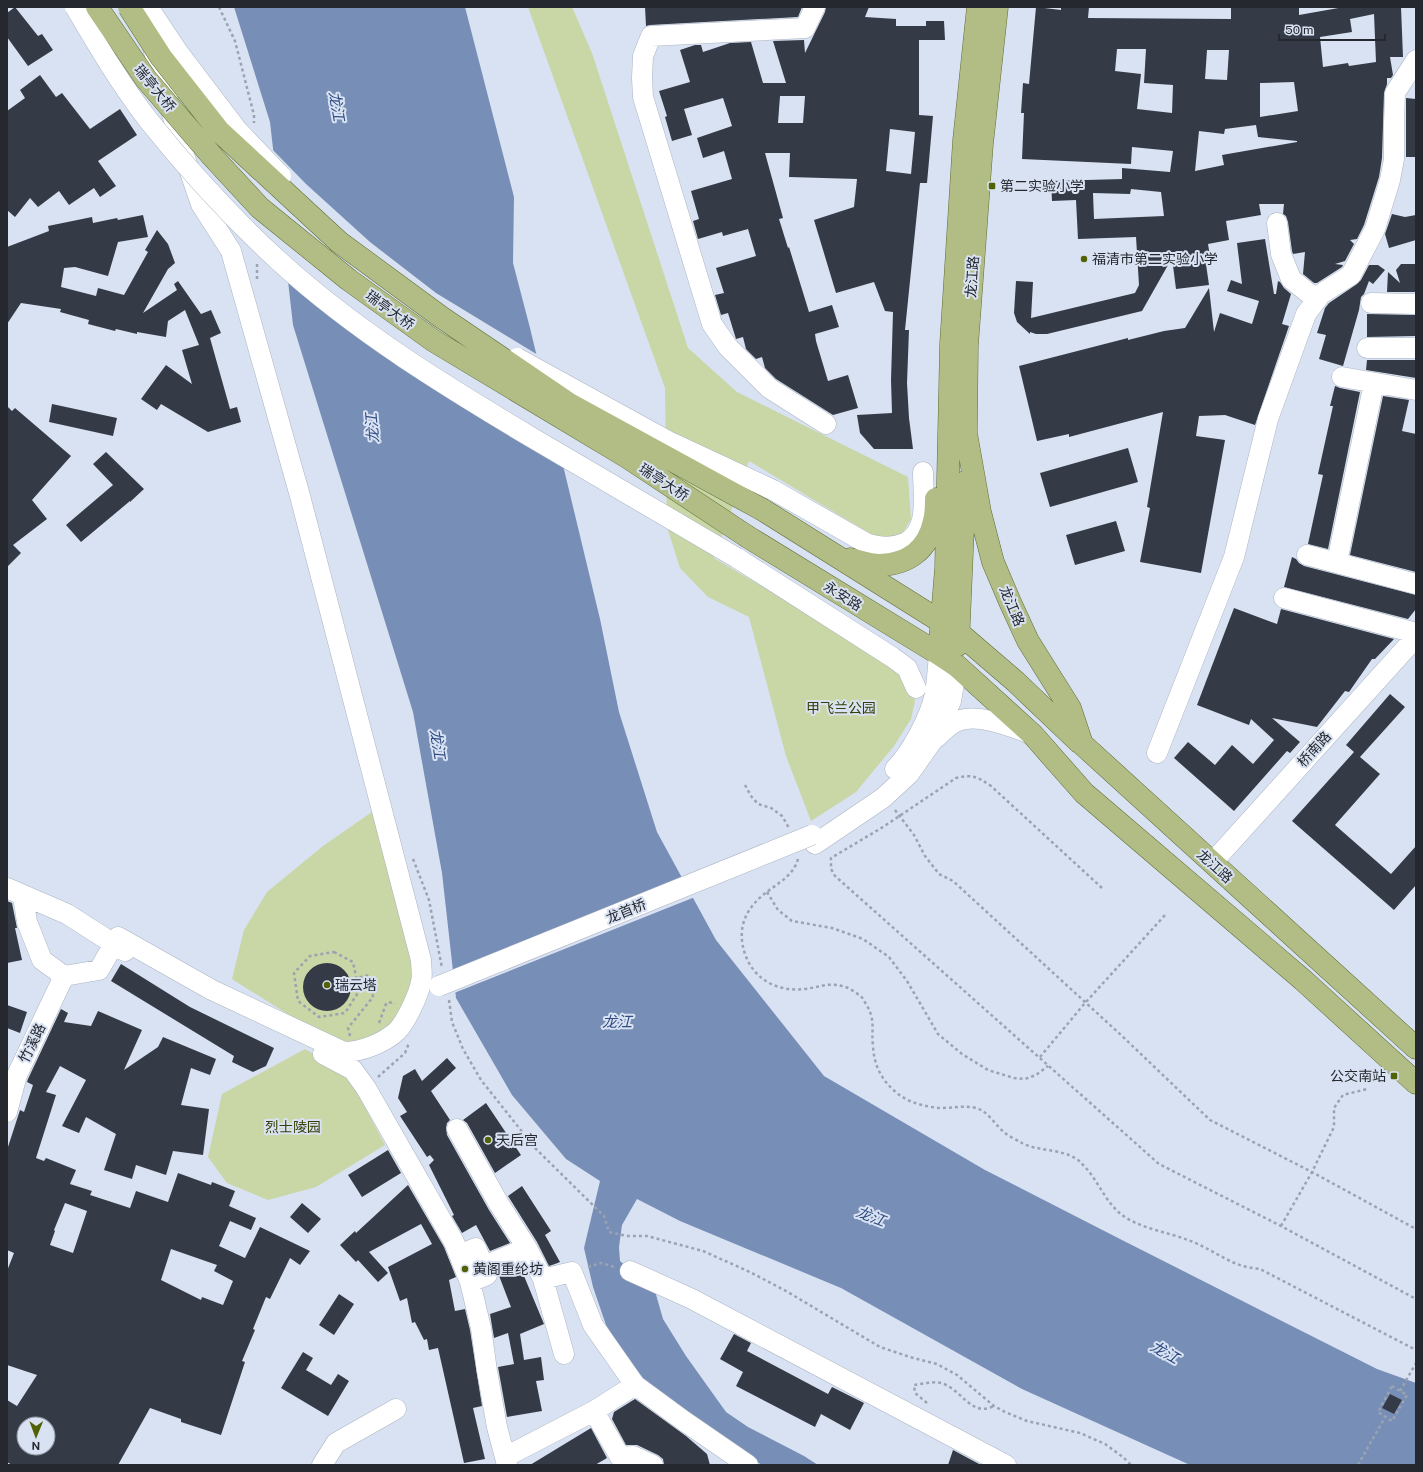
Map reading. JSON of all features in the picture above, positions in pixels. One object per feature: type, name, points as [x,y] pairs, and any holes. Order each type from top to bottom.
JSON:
[{"type":"main road","name":"瑞亭大桥","points":[[97,7],[146,79],[212,156],[260,208],[349,280],[434,341],[627,457],[748,537]]},
{"type":"main road","name":"瑞亭大桥","points":[[129,7],[162,57],[219,132],[339,242],[441,317],[571,405],[762,510],[835,556]]},
{"type":"main road","name":"龙江路","points":[[950,628],[946,568],[951,344],[963,156],[978,7]]},
{"type":"main road","name":"龙江路","points":[[997,7],[982,144],[968,338],[966,433],[980,512],[994,562],[1010,602],[1028,641],[1070,708],[1082,744],[1416,1048]]},
{"type":"main road","points":[[957,666],[950,628],[966,433]]},
{"type":"main road","points":[[835,556],[879,565],[898,563],[914,556],[926,543],[934,521],[937,490],[948,464]]},
{"type":"main road","name":"永安路","points":[[748,537],[957,666]]},
{"type":"main road","points":[[835,556],[950,628],[1000,668],[1082,744]]},
{"type":"main road","points":[[939,654],[950,628]]},
{"type":"main road","name":"龙江路","points":[[957,666],[1033,735],[1084,793],[1303,980],[1416,1083]]},
{"type":"street","points":[[75,7],[102,53],[149,120],[212,194],[287,268],[342,313],[404,358],[489,412],[737,558],[892,657],[907,668],[916,688]]},
{"type":"street","points":[[15,892],[42,960],[64,976],[99,970],[118,937],[212,990],[344,1052],[353,1052],[382,1042],[398,1031],[417,999],[422,980],[421,960],[300,496],[231,251],[201,204],[182,152],[142,7]]},
{"type":"street","points":[[148,7],[178,52],[238,131],[299,195],[363,252],[436,308],[521,361],[668,441],[773,490],[866,543],[882,548],[899,546],[912,540],[919,532],[923,518],[923,472]]},
{"type":"street","points":[[816,7],[805,28],[651,36],[643,56],[642,78],[643,97],[712,324],[728,347],[769,388],[826,424]]},
{"type":"street","points":[[1157,753],[1234,557],[1268,419],[1306,314],[1321,294],[1351,275],[1375,229],[1390,180],[1394,159],[1395,93],[1416,60]]},
{"type":"street","points":[[1277,223],[1281,254],[1291,278],[1317,300]]},
{"type":"street","points":[[1371,303],[1416,304]]},
{"type":"street","points":[[1367,348],[1416,348]]},
{"type":"street","points":[[1342,378],[1416,390]]},
{"type":"street","points":[[1337,562],[1374,383]]},
{"type":"street","points":[[1307,555],[1416,584]]},
{"type":"street","points":[[1284,598],[1416,633]]},
{"type":"street","name":"桥南路","points":[[1212,863],[1416,637]]},
{"type":"street","points":[[809,844],[877,788],[899,765],[920,732],[928,716],[935,695],[939,654]]},
{"type":"street","points":[[809,844],[883,798],[909,774],[933,740],[951,701],[957,666]]},
{"type":"street","points":[[933,740],[949,726],[959,720],[976,719],[996,721],[1033,735]]},
{"type":"street","name":"龙首桥","points":[[417,999],[443,986],[809,844]]},
{"type":"street","points":[[15,892],[67,914],[113,944],[229,1013],[317,1052],[353,1070],[366,1088],[454,1242],[470,1282],[480,1328],[497,1427],[506,1461],[636,1386]]},
{"type":"street","name":"竹溪路","points":[[7,1112],[17,1075],[64,976]]},
{"type":"street","points":[[457,1130],[527,1248],[543,1280],[564,1354]]},
{"type":"street","points":[[459,1255],[476,1248],[484,1266],[487,1275],[470,1282]]},
{"type":"street","points":[[484,1266],[527,1248]]},
{"type":"street","points":[[630,1271],[692,1299],[1006,1465]]},
{"type":"street","points":[[543,1280],[572,1272],[593,1325],[636,1386],[684,1422],[720,1457],[748,1465]]},
{"type":"street","points":[[322,1465],[336,1443],[396,1409]]},
{"type":"street","points":[[594,1410],[620,1457],[633,1456],[653,1465]]},
{"type":"path","points":[[219,7],[235,41],[254,115],[254,130]]},
{"type":"path","points":[[257,262],[257,285]]},
{"type":"path","points":[[1102,888],[992,786],[979,777],[966,776],[956,778],[900,816],[831,858],[831,869],[835,876],[1159,1164],[1281,1226],[1416,1299]]},
{"type":"path","points":[[745,784],[750,796],[758,804],[771,808],[782,816],[792,834]]},
{"type":"path","points":[[883,798],[900,816],[914,835],[925,856],[939,874],[953,881],[1085,1002],[1210,1120],[1312,1172],[1416,1229]]},
{"type":"path","points":[[809,844],[789,875],[767,892],[750,909],[743,922],[742,939],[746,956],[755,972],[767,984],[787,990],[804,989],[824,984],[844,986],[861,996],[871,1012],[874,1029],[872,1045],[876,1064],[884,1080],[899,1094],[921,1106],[942,1108],[962,1106],[978,1108],[991,1118],[1005,1133],[1025,1145],[1050,1150],[1076,1158],[1093,1175],[1106,1198],[1121,1214],[1139,1225],[1190,1240],[1239,1265],[1260,1269],[1416,1350]]},
{"type":"path","points":[[411,852],[429,900],[443,986],[452,1022],[463,1049],[481,1080],[535,1148],[604,1216],[610,1232],[627,1236],[647,1236],[703,1251],[750,1272],[786,1291],[880,1347],[937,1364],[957,1375],[994,1406],[1027,1421],[1080,1433],[1105,1444],[1131,1465]]},
{"type":"path","points":[[767,892],[778,910],[792,921],[832,928],[863,939],[889,957],[907,981],[938,1034],[962,1054],[988,1070],[1014,1078],[1025,1079],[1036,1075],[1048,1066]]},
{"type":"path","points":[[1040,1057],[1085,1002],[1166,914]]},
{"type":"path","points":[[334,952],[353,962],[356,978],[359,991],[345,1013],[319,1017],[298,1001],[294,973],[310,956],[334,952]]},
{"type":"path","points":[[348,1028],[373,997],[370,975],[356,978]]},
{"type":"path","points":[[366,1088],[405,1053]]},
{"type":"path","points":[[1281,1226],[1312,1172],[1334,1127],[1334,1108],[1343,1096],[1367,1089]]},
{"type":"path","points":[[584,1269],[601,1263],[630,1271]]},
{"type":"path","points":[[1400,1391],[1416,1363]]},
{"type":"path","points":[[927,1403],[915,1393],[914,1385],[928,1382],[941,1383],[954,1389],[964,1399],[977,1408],[987,1409],[994,1406]]},
{"type":"path","points":[[1392,1386],[1407,1395],[1392,1421],[1386,1417],[1378,1412],[1392,1386]]},
{"type":"path","points":[[1358,1465],[1386,1417]]},
{"type":"green space","name":"甲飞兰公园","points":[[528,7],[572,7],[592,53],[688,348],[737,392],[908,477],[911,519],[900,538],[884,542],[749,461],[714,558],[889,661],[912,688],[915,701],[911,719],[894,746],[856,792],[811,821],[786,756],[749,617],[708,597],[680,568],[667,527],[665,388]]},
{"type":"green space","points":[[372,812],[413,957],[414,991],[394,1029],[343,1049],[232,979],[244,930],[267,892],[323,846]]},
{"type":"green space","name":"烈士陵园","points":[[305,1049],[347,1073],[385,1145],[316,1187],[268,1200],[227,1183],[208,1157],[222,1094]]},
{"type":"water","name":"龙江","points":[[234,7],[465,7],[514,197],[513,263],[600,619],[619,712],[657,832],[716,940],[824,1076],[985,1170],[1377,1369],[1416,1383],[1416,1465],[1190,1465],[1022,1389],[841,1288],[680,1221],[637,1199],[622,1225],[619,1247],[620,1261],[655,1291],[663,1319],[686,1356],[726,1412],[748,1427],[804,1456],[818,1465],[762,1465],[744,1454],[653,1389],[629,1362],[606,1325],[593,1287],[584,1248],[600,1181],[566,1159],[512,1095],[456,998],[442,873],[413,712],[293,325],[270,122]]},
{"type":"pier","points":[[271,148],[306,184],[370,242],[436,293],[538,355],[566,469],[485,421],[399,367],[336,320],[286,274]]},
{"type":"pier","points":[[686,880],[695,897],[454,993],[451,974]]},
{"type":"building","points":[[15,7],[38,36],[42,34],[53,50],[28,66],[7,37],[7,13]]},
{"type":"building","points":[[645,7],[802,7],[798,17],[646,26]]},
{"type":"building","points":[[826,7],[869,7],[865,17],[896,19],[896,26],[926,26],[926,21],[944,21],[945,40],[919,40],[919,115],[933,116],[927,183],[920,183],[905,330],[909,330],[907,383],[913,449],[874,449],[860,433],[857,415],[892,413],[891,380],[893,312],[885,311],[874,282],[836,293],[814,220],[854,207],[857,179],[789,177],[790,153],[765,153],[783,218],[779,219],[809,312],[832,305],[839,327],[815,334],[816,341],[828,381],[848,375],[858,408],[833,415],[776,379],[765,368],[762,357],[756,359],[746,349],[743,337],[736,339],[728,313],[721,315],[715,295],[724,293],[716,268],[756,256],[748,229],[723,236],[722,232],[698,239],[693,221],[699,219],[691,191],[732,179],[724,151],[703,158],[697,138],[732,126],[723,98],[684,109],[692,135],[672,141],[665,117],[667,116],[659,91],[690,82],[680,50],[695,45],[701,45],[703,52],[730,43],[751,42],[763,83],[786,83],[773,41],[804,40],[805,53]],"holes":[[[780,96],[805,96],[803,123],[778,123]],[[890,129],[915,132],[911,174],[886,171]]]},
{"type":"building","points":[[1036,7],[1061,10],[1061,7],[1089,7],[1088,18],[1231,19],[1231,7],[1299,7],[1299,15],[1344,7],[1401,7],[1403,57],[1390,57],[1393,75],[1391,78],[1387,78],[1384,93],[1382,158],[1379,177],[1364,225],[1357,239],[1350,240],[1354,244],[1345,261],[1335,264],[1343,265],[1342,267],[1317,283],[1314,283],[1303,274],[1305,252],[1293,254],[1288,222],[1286,216],[1283,214],[1284,204],[1259,204],[1261,215],[1226,221],[1229,240],[1208,244],[1210,256],[1205,257],[1209,285],[1176,289],[1172,258],[1142,311],[1047,334],[1036,334],[1030,332],[1030,334],[1017,322],[1014,313],[1016,281],[1033,282],[1031,318],[1135,293],[1139,285],[1136,237],[1078,239],[1076,200],[1052,201],[1051,181],[1122,179],[1122,168],[1170,172],[1173,151],[1132,147],[1131,164],[1022,159],[1024,113],[1021,113],[1023,83],[1029,84]],"holes":[[[1374,14],[1376,62],[1349,66],[1348,63],[1323,67],[1320,37],[1352,32],[1350,19]],[[1117,49],[1146,49],[1144,83],[1173,85],[1172,113],[1137,109],[1141,74],[1115,71]],[[1207,50],[1229,50],[1227,80],[1205,79]],[[1294,82],[1298,111],[1260,117],[1260,83]],[[1256,125],[1258,137],[1297,142],[1222,155],[1224,165],[1195,171],[1199,131],[1224,134],[1225,129]],[[1131,189],[1161,192],[1164,216],[1094,219],[1093,193],[1130,194]]]},
{"type":"building","points":[[40,75],[56,97],[62,93],[90,129],[120,109],[137,135],[98,161],[116,186],[100,197],[94,188],[69,205],[59,191],[38,207],[30,198],[15,217],[7,210],[7,111],[25,98],[20,90]]},
{"type":"building","points":[[1406,98],[1416,99],[1416,157],[1406,157]]},
{"type":"building","points":[[1392,214],[1405,217],[1416,215],[1416,240],[1389,248],[1385,234]]},
{"type":"building","points":[[143,215],[148,237],[118,242],[108,276],[75,267],[64,268],[61,287],[96,296],[98,288],[124,295],[148,252],[145,250],[157,230],[168,244],[175,263],[168,269],[143,313],[177,290],[174,284],[178,281],[201,314],[211,310],[221,333],[210,338],[230,409],[237,407],[241,422],[208,432],[161,404],[157,410],[141,399],[166,365],[192,384],[182,350],[199,345],[185,310],[168,321],[166,337],[137,332],[137,334],[116,329],[115,331],[88,324],[89,320],[60,312],[61,309],[21,303],[7,324],[7,247],[49,231],[48,226],[92,217],[93,223]]},
{"type":"building","points":[[1265,239],[1274,294],[1276,294],[1278,281],[1291,294],[1282,324],[1289,326],[1255,425],[1225,415],[1199,416],[1196,436],[1225,440],[1201,573],[1140,562],[1150,508],[1147,507],[1163,412],[1069,437],[1069,434],[1037,441],[1019,366],[1128,338],[1128,340],[1164,331],[1185,328],[1209,288],[1214,332],[1220,313],[1252,324],[1259,301],[1227,291],[1231,280],[1242,284],[1237,243]]},
{"type":"building","points":[[1401,264],[1416,264],[1416,292],[1387,292],[1388,272],[1400,283],[1396,270]]},
{"type":"building","points":[[1369,265],[1378,265],[1385,270],[1373,284],[1369,281],[1364,294],[1361,297],[1359,310],[1343,366],[1319,359],[1326,335],[1317,333],[1325,308],[1329,303],[1357,284],[1361,280]]},
{"type":"building","points":[[1367,314],[1416,315],[1416,336],[1367,337]]},
{"type":"building","points":[[1367,360],[1416,360],[1416,378],[1366,370]]},
{"type":"building","points":[[1335,386],[1360,392],[1328,549],[1308,544],[1323,475],[1318,474],[1333,406],[1330,406]]},
{"type":"building","points":[[1383,396],[1409,400],[1402,431],[1416,434],[1416,572],[1350,555]]},
{"type":"building","points":[[52,404],[117,418],[113,436],[49,422]]},
{"type":"building","points":[[7,406],[12,411],[15,408],[71,456],[32,500],[47,519],[13,545],[21,553],[7,567]]},
{"type":"building","points":[[1128,448],[1138,482],[1050,507],[1040,473]]},
{"type":"building","points":[[106,452],[144,489],[81,542],[66,525],[113,485],[93,464]]},
{"type":"building","points":[[1116,521],[1125,551],[1075,565],[1066,535]]},
{"type":"building","points":[[1292,557],[1304,566],[1416,595],[1416,609],[1408,619],[1284,587]]},
{"type":"building","points":[[1234,608],[1277,624],[1281,609],[1394,639],[1375,659],[1372,659],[1349,692],[1345,691],[1317,727],[1272,718],[1300,742],[1290,753],[1287,751],[1234,811],[1174,758],[1188,742],[1215,765],[1232,745],[1253,764],[1274,740],[1251,719],[1249,725],[1197,705]]},
{"type":"building","points":[[1390,694],[1405,707],[1360,757],[1380,774],[1335,825],[1391,874],[1416,846],[1416,885],[1394,910],[1292,821],[1354,752],[1346,745]]},
{"type":"building","points":[[7,901],[12,903],[17,928],[15,928],[22,960],[7,963]]},
{"type":"building","name":"瑞云塔","points":[[327,963],[336,965],[344,970],[349,978],[351,987],[349,996],[344,1004],[336,1009],[327,1011],[318,1009],[310,1004],[305,996],[303,987],[305,978],[310,970],[318,965]]},
{"type":"building","points":[[121,964],[190,1007],[274,1048],[266,1066],[253,1072],[232,1062],[234,1056],[111,981]]},
{"type":"building","points":[[7,1005],[27,1012],[20,1033],[7,1028]]},
{"type":"building","points":[[61,1009],[68,1013],[64,1022],[91,1026],[98,1011],[142,1030],[124,1070],[158,1047],[163,1037],[216,1059],[210,1075],[191,1068],[181,1105],[209,1109],[203,1155],[173,1151],[166,1175],[136,1165],[132,1179],[104,1170],[116,1134],[86,1117],[79,1133],[62,1126],[86,1080],[60,1066],[46,1092],[56,1095],[36,1158],[44,1161],[46,1158],[76,1170],[70,1184],[92,1191],[90,1195],[130,1208],[136,1191],[168,1202],[178,1173],[211,1185],[212,1182],[235,1191],[229,1206],[256,1218],[251,1230],[230,1221],[219,1246],[245,1258],[260,1227],[310,1251],[300,1265],[290,1258],[270,1299],[266,1297],[253,1329],[255,1330],[242,1361],[245,1362],[221,1435],[181,1422],[181,1419],[150,1408],[118,1465],[12,1465],[7,1462],[7,1400],[17,1406],[37,1375],[7,1365],[7,1271],[14,1253],[7,1250],[7,1150],[20,1110],[24,1112],[33,1085],[27,1082]],"holes":[[[65,1203],[87,1211],[73,1253],[50,1245],[55,1231],[54,1230]],[[171,1249],[217,1265],[214,1271],[233,1281],[223,1305],[202,1297],[201,1300],[161,1280]]]},
{"type":"building","points":[[447,1058],[456,1068],[431,1091],[450,1120],[447,1123],[446,1128],[447,1135],[489,1210],[510,1243],[490,1251],[476,1225],[462,1233],[452,1216],[454,1215],[429,1165],[434,1160],[430,1155],[427,1157],[400,1116],[407,1112],[398,1098],[403,1076],[415,1069],[422,1081]]},
{"type":"building","name":"天后宫","points":[[486,1103],[521,1155],[495,1173],[467,1123],[463,1120]]},
{"type":"building","points":[[388,1150],[401,1173],[362,1197],[348,1175]]},
{"type":"building","points":[[408,1185],[444,1247],[456,1277],[449,1280],[455,1311],[465,1309],[470,1330],[482,1406],[473,1408],[485,1459],[464,1463],[438,1348],[429,1350],[427,1339],[424,1340],[415,1322],[412,1323],[407,1298],[400,1301],[388,1267],[432,1244],[421,1224],[369,1252],[388,1273],[378,1282],[358,1260],[356,1262],[340,1245],[355,1231],[356,1233]]},
{"type":"building","points":[[522,1186],[551,1231],[545,1235],[560,1262],[549,1266],[537,1242],[508,1196]]},
{"type":"building","points":[[302,1203],[321,1219],[308,1233],[290,1217]]},
{"type":"building","points":[[519,1264],[544,1324],[520,1334],[524,1360],[541,1357],[544,1380],[536,1381],[542,1411],[507,1417],[498,1367],[514,1364],[508,1333],[494,1338],[490,1314],[511,1307],[498,1273]]},
{"type":"building","points":[[339,1294],[354,1304],[334,1335],[319,1325]]},
{"type":"building","points":[[734,1334],[751,1343],[747,1351],[828,1394],[832,1387],[864,1403],[850,1430],[821,1414],[815,1427],[736,1386],[743,1372],[720,1359]]},
{"type":"building","points":[[303,1352],[313,1358],[306,1370],[331,1385],[338,1374],[349,1381],[328,1416],[281,1388]]},
{"type":"building","points":[[1390,1394],[1402,1400],[1394,1414],[1382,1408]]},
{"type":"building","points":[[635,1399],[686,1436],[707,1454],[710,1465],[664,1465],[663,1459],[658,1455],[637,1445],[626,1445],[612,1419],[614,1412]]},
{"type":"building","points":[[591,1428],[607,1458],[595,1465],[530,1465]]},
{"type":"building","points":[[953,1450],[981,1465],[948,1465]]},
{"type":"place","name":"第二实验小学","points":[[992,186]]},
{"type":"place","name":"福清市第二实验小学","points":[[1084,259]]},
{"type":"place","name":"瑞云塔","points":[[327,985]]},
{"type":"place","name":"公交南站","points":[[1394,1076]]},
{"type":"place","name":"天后宫","points":[[488,1140]]},
{"type":"place","name":"黄阁重纶坊","points":[[465,1269]]}]
